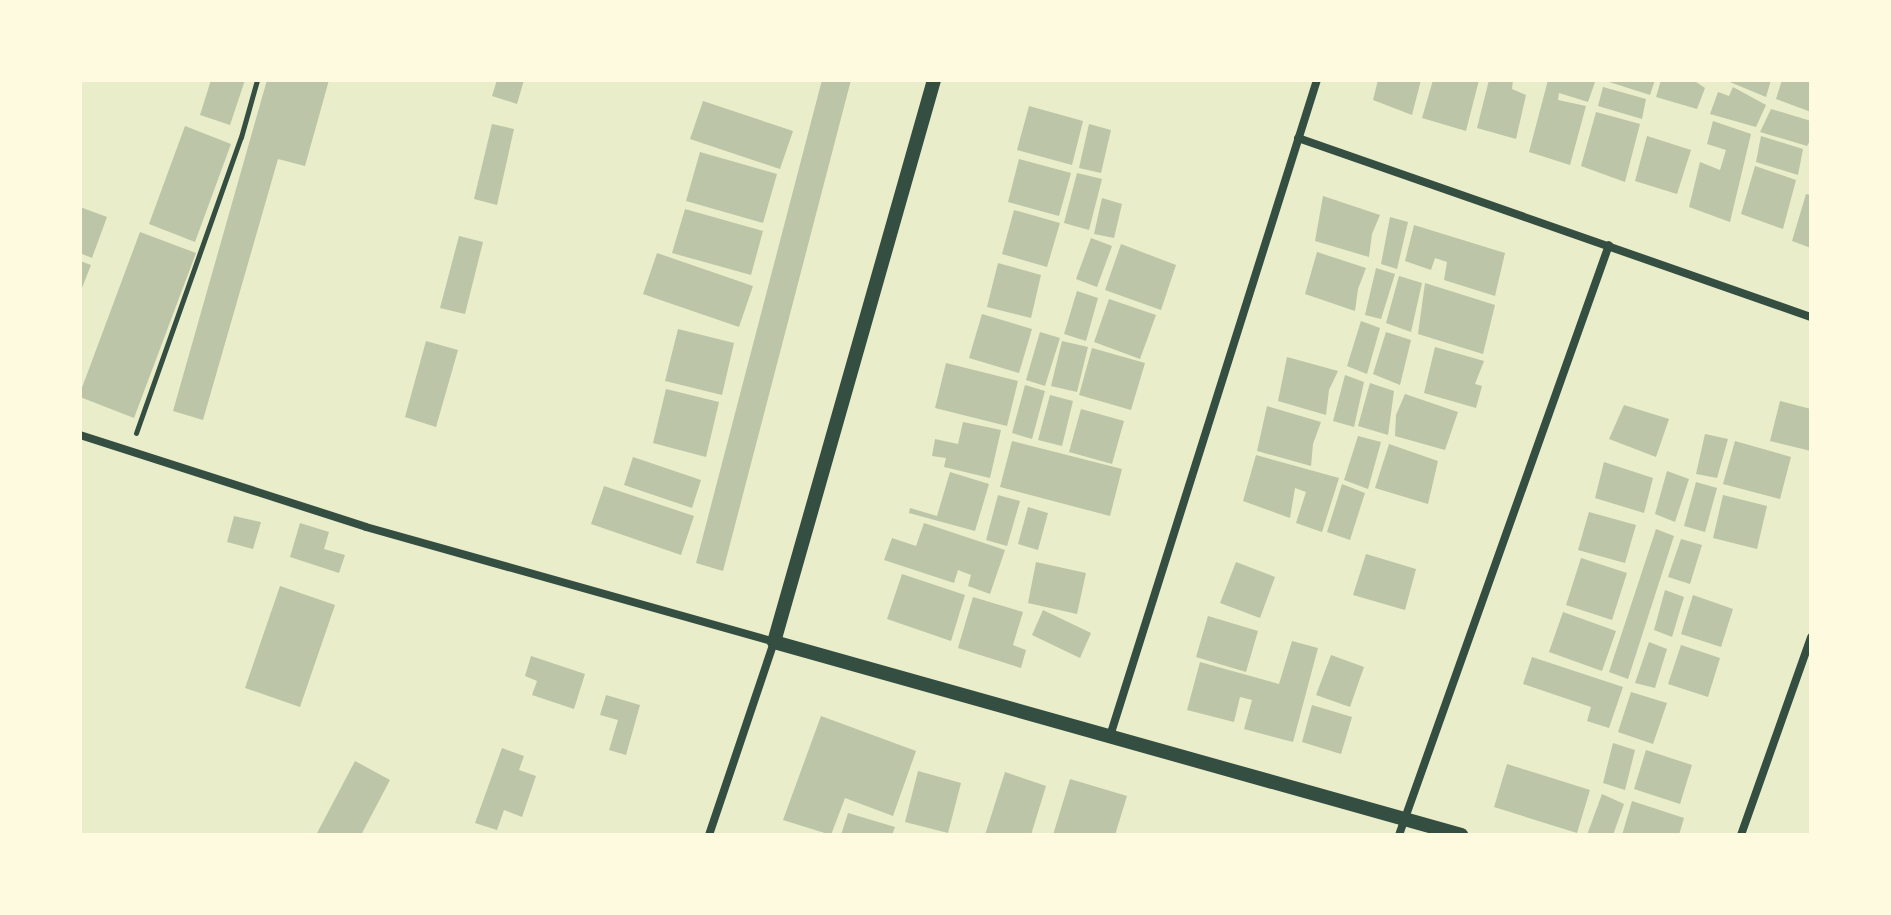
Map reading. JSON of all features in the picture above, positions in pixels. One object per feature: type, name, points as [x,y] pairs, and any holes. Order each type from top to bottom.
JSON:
[{"type":"street","points":[[709,835],[774,642],[934,80]]},
{"type":"street","points":[[1110,736],[1317,80]]},
{"type":"street","points":[[1298,138],[1811,317]]},
{"type":"street","points":[[1399,835],[1609,245]]},
{"type":"street","points":[[80,435],[366,527],[1461,835]]},
{"type":"street","points":[[1741,835],[1811,637]]},
{"type":"path","points":[[129,453],[241,137],[257,80]]},
{"type":"building","points":[[211,80],[245,80],[230,125],[200,115]]},
{"type":"building","points":[[267,80],[329,80],[305,166],[278,159],[203,420],[173,411]]},
{"type":"building","points":[[497,80],[524,80],[517,104],[492,96]]},
{"type":"building","points":[[822,80],[851,80],[723,571],[696,563]]},
{"type":"building","points":[[1378,80],[1421,80],[1412,115],[1373,100]]},
{"type":"building","points":[[1433,80],[1479,80],[1466,131],[1422,118]]},
{"type":"building","points":[[1489,80],[1513,80],[1512,89],[1526,95],[1516,139],[1477,128]]},
{"type":"building","points":[[1548,80],[1595,82],[1588,102],[1559,93],[1558,100],[1586,106],[1570,165],[1529,152]]},
{"type":"building","points":[[1603,80],[1655,80],[1650,95]]},
{"type":"building","points":[[1661,80],[1693,80],[1705,88],[1697,109],[1656,97]]},
{"type":"building","points":[[1725,80],[1771,80],[1766,97]]},
{"type":"building","points":[[1782,80],[1811,80],[1811,112],[1776,99]]},
{"type":"building","points":[[1603,87],[1646,99],[1642,119],[1598,106]]},
{"type":"building","points":[[1733,87],[1766,105],[1756,127],[1710,114],[1718,92],[1729,96]]},
{"type":"building","points":[[703,101],[793,131],[780,169],[690,139]]},
{"type":"building","points":[[1029,106],[1083,121],[1072,165],[1017,150]]},
{"type":"building","points":[[1771,109],[1811,121],[1811,139],[1807,146],[1760,132]]},
{"type":"building","points":[[1596,112],[1640,124],[1625,182],[1581,166]]},
{"type":"building","points":[[1713,121],[1751,134],[1730,222],[1689,207],[1700,162],[1720,170],[1726,150],[1707,144]]},
{"type":"building","points":[[492,124],[514,129],[497,205],[474,199]]},
{"type":"building","points":[[1089,124],[1111,130],[1101,173],[1079,168]]},
{"type":"building","points":[[185,126],[231,144],[195,242],[149,224]]},
{"type":"building","points":[[1647,136],[1691,150],[1677,194],[1635,181]]},
{"type":"building","points":[[1761,136],[1803,149],[1798,175],[1756,162]]},
{"type":"building","points":[[700,152],[777,174],[763,223],[686,201]]},
{"type":"building","points":[[1019,159],[1071,173],[1059,216],[1008,202]]},
{"type":"building","points":[[1755,166],[1796,180],[1783,229],[1741,214]]},
{"type":"building","points":[[1077,173],[1102,179],[1089,230],[1064,223]]},
{"type":"building","points":[[1806,194],[1811,195],[1811,248],[1792,241]]},
{"type":"building","points":[[1323,196],[1380,215],[1372,234],[1369,257],[1315,241]]},
{"type":"building","points":[[1102,198],[1122,204],[1114,238],[1094,234]]},
{"type":"building","points":[[80,207],[107,217],[92,258],[80,253]]},
{"type":"building","points":[[685,209],[763,231],[751,275],[672,253]]},
{"type":"building","points":[[1014,210],[1060,223],[1047,267],[1002,254]]},
{"type":"building","points":[[1390,217],[1408,222],[1397,269],[1381,264]]},
{"type":"building","points":[[1414,225],[1505,253],[1495,296],[1444,280],[1447,262],[1435,258],[1431,270],[1405,261]]},
{"type":"building","points":[[140,232],[196,253],[134,418],[80,397],[80,393]]},
{"type":"building","points":[[459,236],[483,242],[465,314],[440,308]]},
{"type":"building","points":[[1091,238],[1112,246],[1097,287],[1076,279]]},
{"type":"building","points":[[1121,244],[1176,265],[1161,310],[1105,290]]},
{"type":"building","points":[[1317,252],[1366,268],[1358,289],[1355,311],[1305,294]]},
{"type":"building","points":[[657,253],[753,286],[739,327],[643,294]]},
{"type":"building","points":[[80,261],[91,265],[80,293]]},
{"type":"building","points":[[998,263],[1041,275],[1031,318],[987,307]]},
{"type":"building","points":[[1376,268],[1395,274],[1381,319],[1365,315]]},
{"type":"building","points":[[1399,276],[1422,283],[1411,332],[1386,323]]},
{"type":"building","points":[[1425,283],[1495,305],[1483,354],[1418,334]]},
{"type":"building","points":[[1077,291],[1098,298],[1086,341],[1064,334]]},
{"type":"building","points":[[1109,299],[1156,315],[1140,359],[1094,342]]},
{"type":"building","points":[[982,314],[1032,329],[1019,373],[969,358]]},
{"type":"building","points":[[1361,321],[1380,328],[1367,374],[1347,366]]},
{"type":"building","points":[[678,329],[734,343],[722,395],[665,381]]},
{"type":"building","points":[[1040,332],[1060,338],[1045,386],[1026,380]]},
{"type":"building","points":[[1386,332],[1411,340],[1400,385],[1373,374]]},
{"type":"building","points":[[426,341],[458,350],[436,427],[405,417]]},
{"type":"building","points":[[1062,341],[1088,347],[1077,392],[1051,386]]},
{"type":"building","points":[[1435,347],[1484,361],[1475,384],[1482,386],[1476,408],[1424,393]]},
{"type":"building","points":[[1092,348],[1145,363],[1131,410],[1079,395]]},
{"type":"building","points":[[1287,357],[1338,371],[1329,390],[1326,415],[1278,401]]},
{"type":"building","points":[[946,363],[1018,381],[1007,426],[935,408]]},
{"type":"building","points":[[1345,375],[1364,382],[1354,427],[1333,421]]},
{"type":"building","points":[[1370,383],[1394,391],[1388,435],[1358,426]]},
{"type":"building","points":[[1025,385],[1045,391],[1032,439],[1012,433]]},
{"type":"building","points":[[666,389],[719,402],[706,457],[653,443]]},
{"type":"building","points":[[1405,394],[1458,412],[1445,450],[1395,436],[1396,415]]},
{"type":"building","points":[[1050,395],[1073,401],[1062,446],[1038,440]]},
{"type":"building","points":[[1780,401],[1811,409],[1811,451],[1770,441]]},
{"type":"building","points":[[1624,405],[1669,419],[1656,457],[1609,439]]},
{"type":"building","points":[[1267,406],[1321,422],[1313,444],[1311,466],[1257,451]]},
{"type":"building","points":[[1081,409],[1124,421],[1112,464],[1069,452]]},
{"type":"building","points":[[963,422],[1001,430],[990,478],[944,467],[946,458],[932,456],[935,439],[958,444]]},
{"type":"building","points":[[1705,434],[1728,439],[1717,478],[1696,474]]},
{"type":"building","points":[[1358,436],[1381,442],[1368,489],[1344,480]]},
{"type":"building","points":[[1012,441],[1122,469],[1110,516],[1000,487]]},
{"type":"building","points":[[1735,441],[1791,457],[1780,499],[1723,484]]},
{"type":"building","points":[[1389,444],[1438,461],[1428,504],[1375,488]]},
{"type":"building","points":[[1256,455],[1339,478],[1322,532],[1296,523],[1306,492],[1295,488],[1290,518],[1243,501]]},
{"type":"building","points":[[633,457],[701,480],[692,508],[624,485]]},
{"type":"building","points":[[1604,462],[1653,478],[1644,513],[1595,498]]},
{"type":"building","points":[[1667,471],[1689,479],[1675,522],[1655,514]]},
{"type":"building","points":[[950,472],[989,484],[975,531],[909,513],[910,508],[937,516]]},
{"type":"building","points":[[1696,482],[1717,488],[1705,532],[1684,526]]},
{"type":"building","points":[[1342,484],[1365,493],[1350,540],[1327,532]]},
{"type":"building","points":[[604,486],[694,516],[681,555],[591,524]]},
{"type":"building","points":[[998,495],[1020,501],[1007,546],[986,540]]},
{"type":"building","points":[[1723,495],[1767,506],[1757,549],[1713,538]]},
{"type":"building","points":[[1028,507],[1048,513],[1038,550],[1018,544]]},
{"type":"building","points":[[1589,512],[1636,525],[1625,563],[1578,550]]},
{"type":"building","points":[[234,516],[261,522],[253,549],[227,542]]},
{"type":"building","points":[[300,523],[329,532],[324,549],[345,555],[339,573],[290,557]]},
{"type":"building","points":[[924,523],[1005,550],[990,594],[968,586],[971,575],[958,570],[954,583],[884,560],[892,538],[916,546]]},
{"type":"building","points":[[1656,529],[1674,536],[1628,679],[1609,672]]},
{"type":"building","points":[[1681,539],[1702,545],[1690,584],[1668,577]]},
{"type":"building","points":[[1366,554],[1416,569],[1405,610],[1353,595]]},
{"type":"building","points":[[1581,558],[1627,573],[1612,620],[1566,605]]},
{"type":"building","points":[[1036,562],[1086,573],[1077,614],[1028,603]]},
{"type":"building","points":[[1236,562],[1275,577],[1260,618],[1220,603]]},
{"type":"building","points":[[902,574],[965,595],[951,641],[887,619]]},
{"type":"building","points":[[280,586],[335,605],[300,707],[245,688]]},
{"type":"building","points":[[1665,590],[1684,597],[1672,637],[1654,630]]},
{"type":"building","points":[[1693,595],[1733,609],[1721,647],[1681,634]]},
{"type":"building","points":[[973,597],[1023,612],[1013,645],[1026,650],[1021,668],[958,648]]},
{"type":"building","points":[[1043,610],[1091,633],[1080,658],[1032,635]]},
{"type":"building","points":[[1563,612],[1616,631],[1602,671],[1549,652]]},
{"type":"building","points":[[1208,616],[1258,631],[1246,672],[1196,657]]},
{"type":"building","points":[[1292,641],[1318,648],[1293,742],[1244,729],[1252,700],[1240,697],[1234,722],[1187,710],[1200,662],[1279,684]]},
{"type":"building","points":[[1649,642],[1667,649],[1655,688],[1635,683]]},
{"type":"building","points":[[1681,645],[1720,658],[1708,697],[1668,684]]},
{"type":"building","points":[[1331,655],[1364,667],[1350,707],[1316,695]]},
{"type":"building","points":[[531,656],[585,674],[574,709],[532,695],[537,681],[525,676]]},
{"type":"building","points":[[1532,657],[1623,687],[1609,728],[1587,721],[1591,707],[1523,684]]},
{"type":"building","points":[[1631,692],[1667,703],[1653,744],[1618,732]]},
{"type":"building","points":[[606,695],[640,705],[626,755],[609,750],[618,720],[600,715]]},
{"type":"building","points":[[1312,705],[1352,717],[1341,754],[1302,742]]},
{"type":"building","points":[[821,716],[916,751],[893,816],[845,798],[831,835],[783,820]]},
{"type":"building","points":[[1613,743],[1635,750],[1625,790],[1603,783]]},
{"type":"building","points":[[502,748],[524,756],[519,770],[536,776],[522,817],[504,810],[497,830],[475,823]]},
{"type":"building","points":[[1646,750],[1692,765],[1680,804],[1634,789]]},
{"type":"building","points":[[355,761],[390,780],[361,835],[316,835]]},
{"type":"building","points":[[1507,764],[1590,790],[1577,833],[1494,807]]},
{"type":"building","points":[[918,771],[961,783],[948,833],[905,822]]},
{"type":"building","points":[[1005,772],[1046,786],[1031,835],[985,835]]},
{"type":"building","points":[[1070,779],[1127,796],[1115,835],[1053,835]]},
{"type":"building","points":[[1602,794],[1624,804],[1613,835],[1587,835]]},
{"type":"building","points":[[1632,801],[1684,818],[1679,835],[1622,835]]},
{"type":"building","points":[[848,813],[895,827],[892,835],[841,835]]}]
